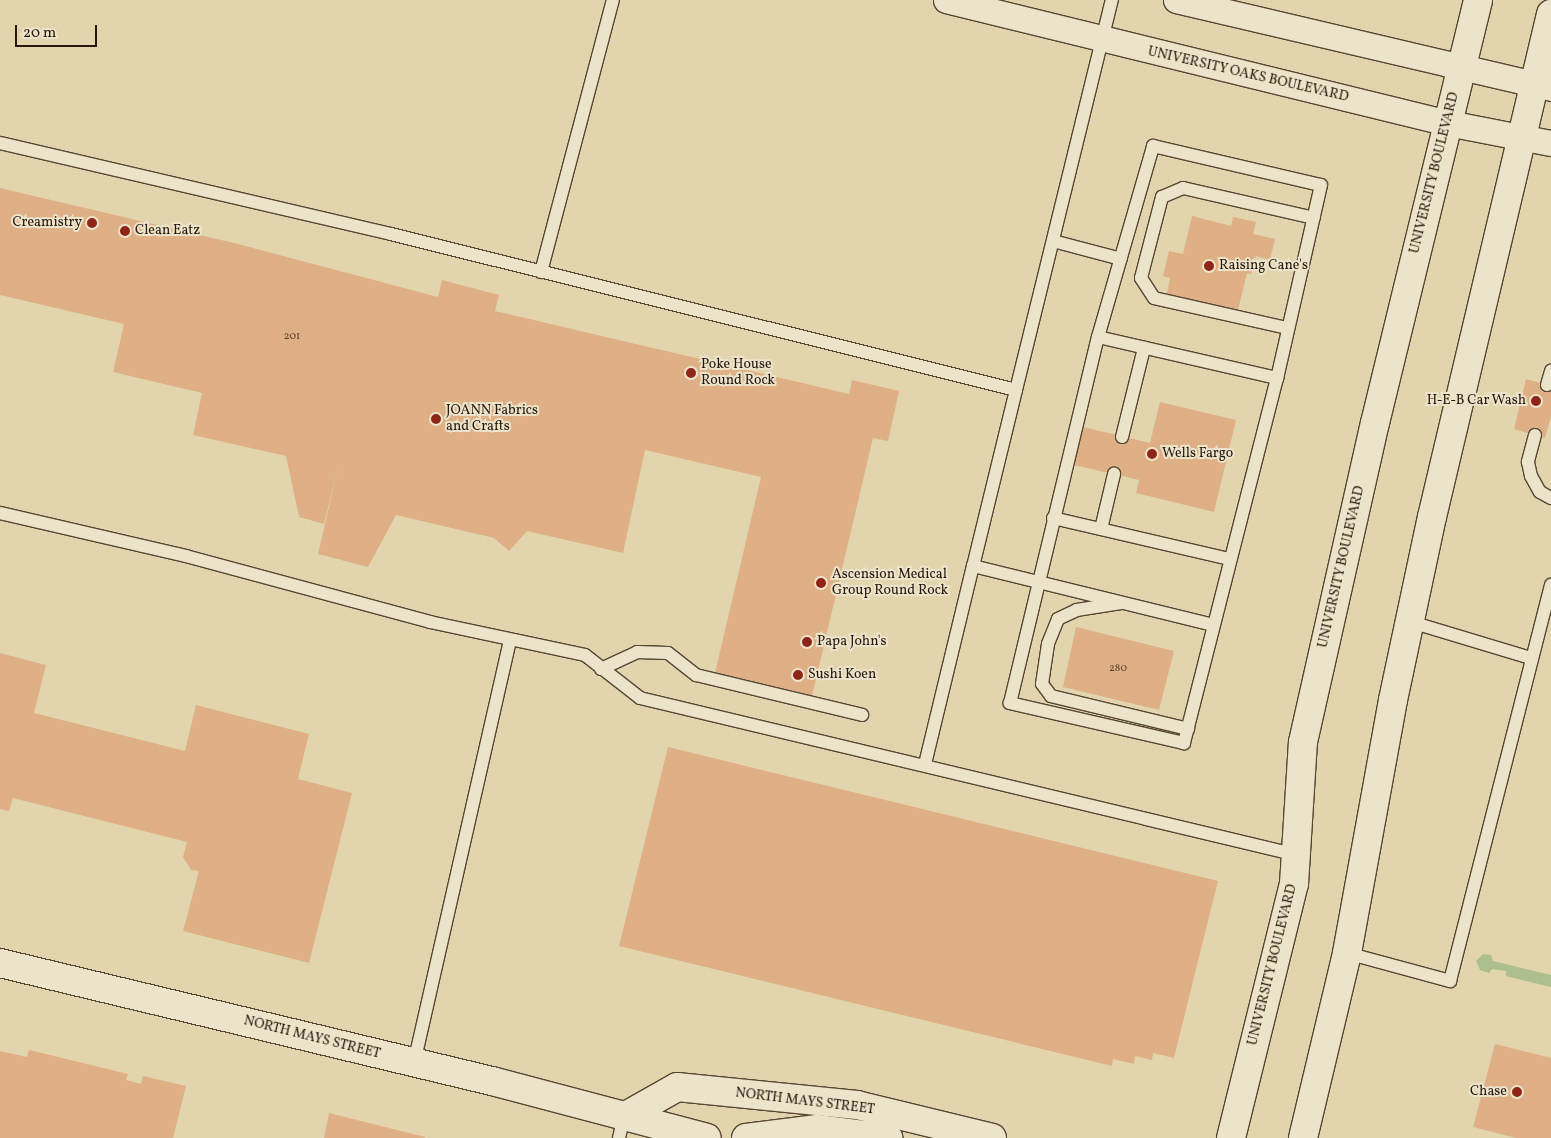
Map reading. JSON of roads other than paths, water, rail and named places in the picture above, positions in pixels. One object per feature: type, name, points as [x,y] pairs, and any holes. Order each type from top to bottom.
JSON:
[{"type":"main road","name":"UNIVERSITY BOULEVARD","points":[[1231,1138],[1294,884],[1303,742],[1374,423],[1478,0]]},
{"type":"main road","points":[[1303,1138],[1347,953],[1411,622],[1521,136],[1543,86],[1551,14]]},
{"type":"main road","name":"NORTH MAYS STREET","points":[[0,963],[414,1063],[621,1128],[707,1138]]},
{"type":"main road","name":"NORTH MAYS STREET","points":[[621,1128],[677,1088],[857,1105],[992,1138]]},
{"type":"main road","name":"NORTH MAYS STREET","points":[[746,1138],[817,1128],[888,1138]]},
{"type":"street","name":"UNIVERSITY OAKS BOULEVARD","points":[[946,0],[1102,40],[1448,122],[1521,136],[1551,144]]},
{"type":"street","points":[[1176,0],[1543,86]]},
{"type":"lane","points":[[541,272],[613,0]]},
{"type":"lane","points":[[925,764],[1112,0]]},
{"type":"lane","points":[[0,143],[541,272],[1016,390]]},
{"type":"lane","points":[[1153,146],[1321,185],[1314,218],[1287,328],[1277,378],[1228,559],[1184,743],[1010,703],[1037,580],[1098,337],[1153,146]]},
{"type":"lane","points":[[1287,328],[1154,298],[1141,278],[1162,197],[1183,188],[1314,218]]},
{"type":"lane","points":[[1053,241],[1122,259]]},
{"type":"lane","points":[[1098,337],[1277,378]]},
{"type":"lane","points":[[1122,436],[1144,348]]},
{"type":"lane","points":[[1548,385],[1551,371]]},
{"type":"lane","points":[[1535,435],[1528,462],[1531,476],[1540,492],[1551,498]]},
{"type":"lane","points":[[1101,529],[1114,474]]},
{"type":"lane","points":[[0,513],[186,556],[510,641],[585,655],[640,698],[925,764],[1297,855]]},
{"type":"lane","points":[[1053,518],[1228,559]]},
{"type":"lane","points":[[973,566],[1037,580],[1213,625]]},
{"type":"lane","points":[[1347,953],[1450,980],[1551,585]]},
{"type":"lane","points":[[1126,602],[1077,610],[1058,619],[1048,644],[1042,684],[1051,696],[1188,729]]},
{"type":"lane","points":[[1411,622],[1531,658]]},
{"type":"lane","points":[[414,1063],[510,641]]},
{"type":"lane","points":[[601,669],[636,652],[668,653],[696,675],[862,715]]},
{"type":"place","name":"Creamistry","points":[[92,223]]},
{"type":"place","name":"Clean Eatz","points":[[125,231]]},
{"type":"place","name":"Raising Cane's","points":[[1209,266]]},
{"type":"place","name":"Poke House Round Rock","points":[[691,373]]},
{"type":"place","name":"H-E-B Car Wash","points":[[1536,401]]},
{"type":"place","name":"JOANN Fabrics and Crafts","points":[[436,419]]},
{"type":"place","name":"Wells Fargo","points":[[1152,454]]},
{"type":"place","name":"Ascension Medical Group Round Rock","points":[[821,583]]},
{"type":"place","name":"Papa John's","points":[[807,642]]},
{"type":"place","name":"Sushi Koen","points":[[798,675]]},
{"type":"place","name":"Chase","points":[[1517,1092]]}]
